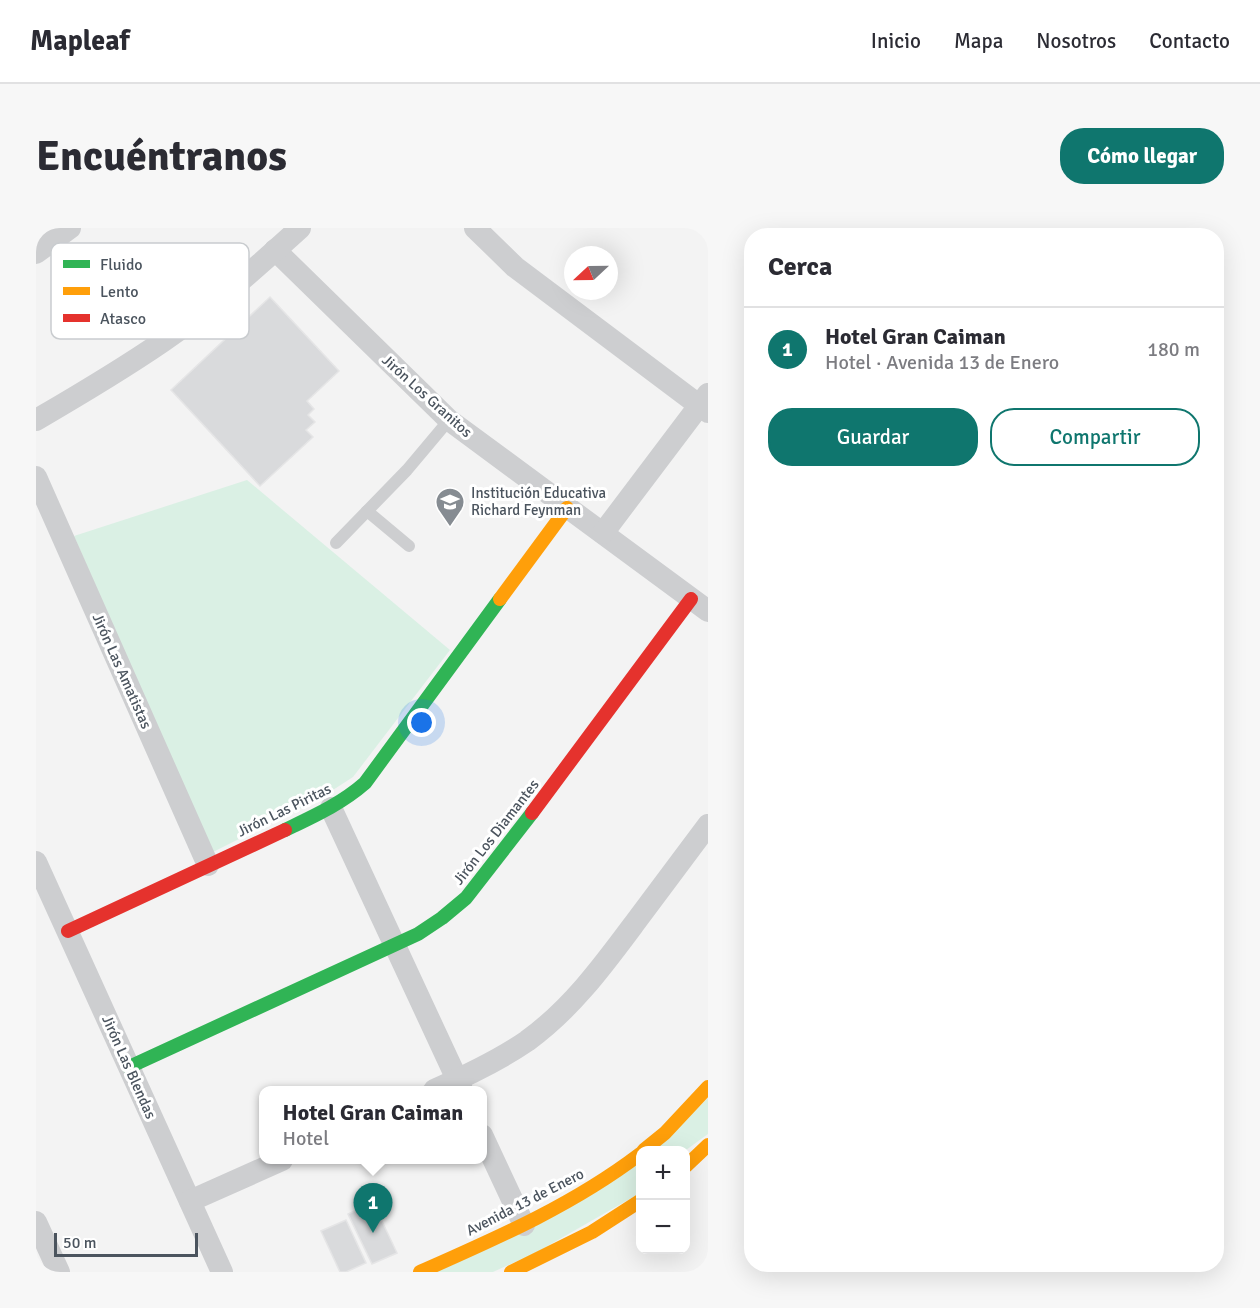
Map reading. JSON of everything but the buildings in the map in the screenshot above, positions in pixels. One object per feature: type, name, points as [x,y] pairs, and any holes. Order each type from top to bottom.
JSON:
[{"type":"street","points":[[36,254],[70,228]]},
{"type":"street","points":[[249,272],[300,228]]},
{"type":"street","points":[[475,228],[515,267],[705,404],[603,533]]},
{"type":"street","name":"Jirón Los Granitos","points":[[275,250],[449,420],[700,605]]},
{"type":"street","points":[[36,420],[167,339]]},
{"type":"street","name":"Jirón Las Amatistas","points":[[36,477],[208,865]]},
{"type":"street","name":"Jirón Las Piritas","points":[[68,931],[331,808],[350,796],[365,783],[567,508]]},
{"type":"street","name":"Jirón Los Diamantes","points":[[129,1067],[394,946],[442,918],[466,898],[486,874],[700,605]]},
{"type":"street","points":[[331,808],[460,1085],[527,1041],[557,1017],[579,995],[708,825]]},
{"type":"street","name":"Jirón Las Blendas","points":[[36,863],[222,1272]]},
{"type":"street","points":[[649,1146],[665,1133],[708,1088]]},
{"type":"street","points":[[487,1144],[524,1225]]},
{"type":"street","points":[[690,1162],[708,1145]]},
{"type":"street","name":"Avenida 13 de Enero","points":[[420,1272],[524,1225],[605,1179],[636,1157]]},
{"type":"street","points":[[190,1201],[273,1164]]},
{"type":"street","points":[[511,1272],[541,1266],[636,1204]]},
{"type":"street","points":[[36,1222],[49,1264]]},
{"type":"lane","points":[[336,543],[407,470],[449,420]]},
{"type":"lane","points":[[367,511],[409,546]]},
{"type":"green space","points":[[247,480],[450,650],[353,777],[319,799],[211,853],[74,536]]},
{"type":"green space","points":[[708,1098],[708,1134],[690,1147],[658,1146]]},
{"type":"green space","points":[[636,1164],[636,1195],[537,1252],[493,1272],[434,1272]]},
{"type":"traffic: fast","points":[[285,830],[317,815],[365,783],[500,599]]},
{"type":"traffic: fast","points":[[129,1067],[418,934],[466,898],[532,813]]},
{"type":"traffic: slow","points":[[500,599],[567,508]]},
{"type":"traffic: slow","points":[[649,1146],[665,1133],[708,1087]]},
{"type":"traffic: slow","points":[[690,1162],[708,1145]]},
{"type":"traffic: slow","points":[[420,1272],[561,1205],[636,1157]]},
{"type":"traffic: slow","points":[[511,1272],[592,1232],[636,1204]]},
{"type":"traffic: jam","points":[[532,813],[691,599]]},
{"type":"traffic: jam","points":[[68,931],[285,830]]},
{"type":"place","name":"Institución Educativa Richard Feynman","points":[[450,528]]},
{"type":"place","name":"Hotel Gran Caiman","points":[[373,1233]]}]
